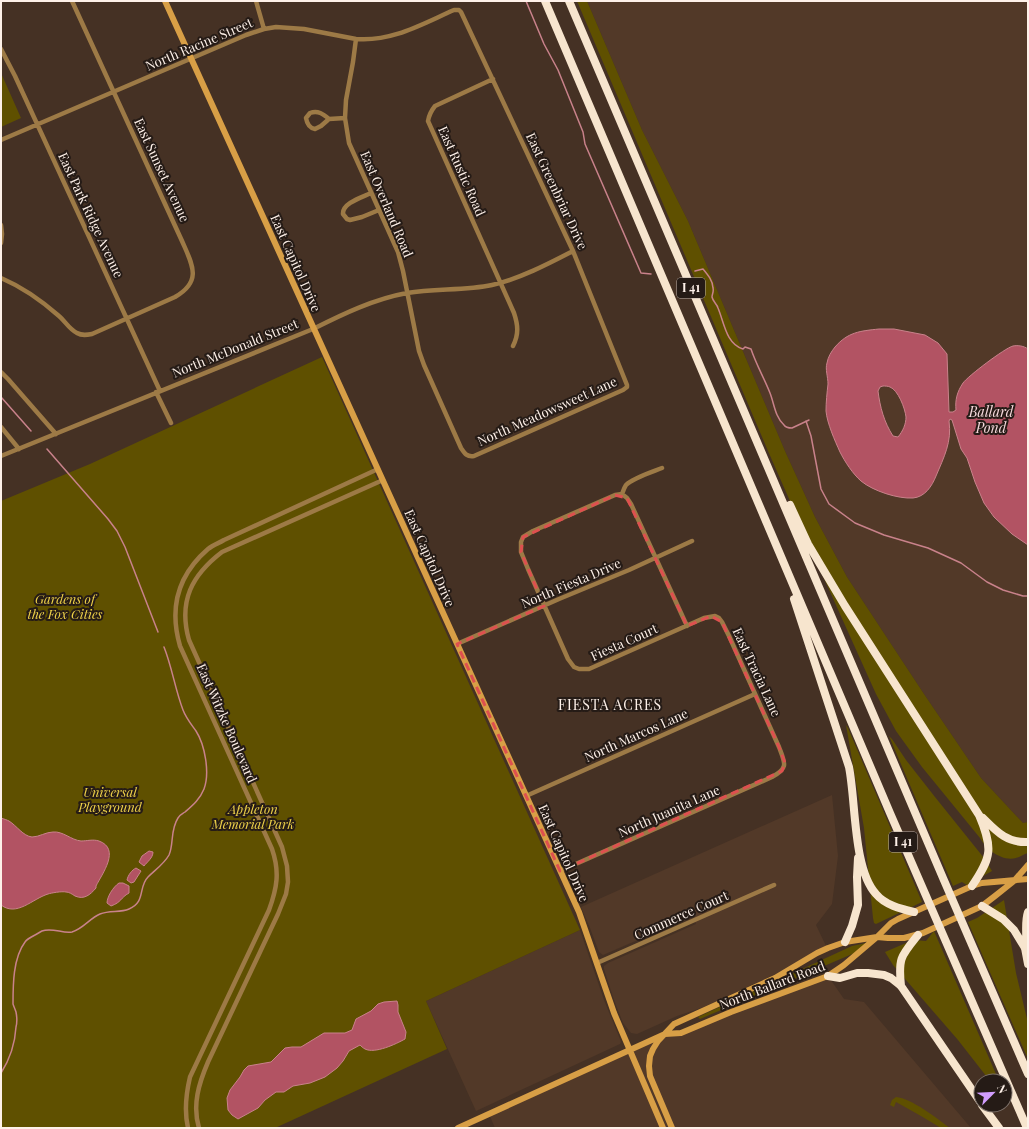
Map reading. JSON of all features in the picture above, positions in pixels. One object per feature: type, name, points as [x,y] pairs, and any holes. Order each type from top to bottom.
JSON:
[{"type":"highway","name":"I 41","points":[[545,1],[890,813],[1027,1128]]},
{"type":"highway","name":"I 41","points":[[569,1],[1028,1074]]},
{"type":"highway","points":[[773,479],[785,495],[808,544],[845,606],[979,815],[988,837],[989,851],[983,869],[969,888]]},
{"type":"highway","points":[[780,555],[788,584],[848,762],[853,790],[859,851],[865,876],[876,895],[884,901],[914,912]]},
{"type":"highway","points":[[979,815],[999,834],[1014,841],[1028,842]]},
{"type":"highway","points":[[845,942],[852,926],[858,905],[857,877],[859,851]]},
{"type":"highway","points":[[978,908],[1000,916],[1006,921],[1014,930],[1025,948]]},
{"type":"highway","points":[[1028,912],[1026,922],[1027,941],[1025,948],[1028,964]]},
{"type":"highway","points":[[901,986],[900,970],[902,955],[920,934]]},
{"type":"highway","points":[[828,976],[840,978],[856,973],[868,973],[884,975],[891,978],[901,986],[973,1091]]},
{"type":"highway","points":[[988,1113],[998,1128]]},
{"type":"street","name":"East Sunset Avenue","points":[[1,278],[24,290],[59,316],[76,333],[82,335],[92,334],[183,292],[191,283],[193,277],[192,264],[182,241],[72,1]]},
{"type":"street","name":"East Capitol Drive","points":[[165,1],[457,644],[484,700],[579,912],[614,1013],[663,1128]]},
{"type":"street","points":[[256,1],[264,29]]},
{"type":"street","name":"North Racine Street","points":[[1,140],[246,35],[264,29],[276,27],[290,28],[367,40],[390,37],[454,10],[459,10]]},
{"type":"street","name":"East Greenbriar Drive","points":[[459,10],[494,79],[573,251],[628,384]]},
{"type":"street","name":"East Overland Road","points":[[356,39],[354,62],[346,100],[346,118],[349,143],[398,252],[408,293],[419,351],[424,365],[461,448],[467,455],[474,456]]},
{"type":"street","name":"East Park Ridge Avenue","points":[[1,49],[16,76],[126,319],[171,423]]},
{"type":"street","name":"East Rustic Road","points":[[494,79],[435,106],[428,116],[428,121],[517,322],[517,336],[513,346]]},
{"type":"street","points":[[329,120],[325,115],[318,112],[310,113],[306,118],[308,126],[315,129],[329,120],[346,118]]},
{"type":"street","points":[[371,193],[348,204],[344,208],[343,214],[350,220],[379,210]]},
{"type":"street","points":[[1,225],[1,243]]},
{"type":"street","name":"North McDonald Street","points":[[1,456],[314,328],[373,302],[426,290],[476,288],[500,283],[535,270],[573,251]]},
{"type":"street","points":[[1,372],[56,434]]},
{"type":"street","name":"North Meadowsweet Lane","points":[[474,456],[616,394],[627,387],[628,384]]},
{"type":"street","points":[[1,427],[19,449]]},
{"type":"street","points":[[662,468],[635,479],[625,486],[622,494],[631,504],[687,626]]},
{"type":"street","name":"East Witzke Boulevard","points":[[188,1128],[186,1096],[190,1077],[269,910],[276,889],[278,874],[272,849],[180,646],[175,618],[179,590],[194,564],[209,548],[378,469]]},
{"type":"street","name":"East Witzke Boulevard","points":[[199,1128],[196,1105],[199,1084],[278,914],[287,888],[288,874],[286,859],[280,842],[189,640],[186,624],[186,607],[188,599],[193,584],[202,570],[222,552],[383,480]]},
{"type":"street","name":"Fiesta Court","points":[[622,494],[615,495],[596,503],[532,532],[523,537],[521,542],[521,552],[568,659],[579,669],[589,669],[687,626]]},
{"type":"street","name":"North Fiesta Drive","points":[[457,644],[609,579],[692,541]]},
{"type":"street","name":"East Tracia Lane","points":[[687,626],[711,616],[719,618],[729,636],[779,747],[785,763],[784,768]]},
{"type":"street","name":"North Marcos Lane","points":[[526,796],[755,694]]},
{"type":"street","name":"North Juanita Lane","points":[[560,870],[772,777],[784,768]]},
{"type":"street","name":"North Ballard Road","points":[[665,1034],[674,1024],[774,978],[817,953],[845,942],[877,937],[897,938],[920,934],[978,908],[1014,880],[1028,865]]},
{"type":"street","name":"North Ballard Road","points":[[458,1128],[665,1034],[681,1033],[731,1012],[828,976],[844,965],[894,921],[914,912],[982,883],[1028,878]]},
{"type":"street","name":"Commerce Court","points":[[597,963],[774,885]]},
{"type":"street","points":[[665,1034],[658,1041],[650,1056],[649,1066],[650,1076],[672,1128]]},
{"type":"highlighted area","points":[[615,495],[627,498],[687,626],[711,616],[722,622],[779,747],[785,763],[782,771],[560,871],[457,644],[544,606],[521,552],[523,537]]},
{"type":"shaded area","points":[[587,1],[1028,1],[1028,822],[1023,823],[981,778],[847,577],[815,517],[785,451],[688,221],[642,130]]},
{"type":"shaded area","points":[[832,795],[838,856],[832,904],[816,925],[827,948],[808,959],[704,1007],[677,1016],[637,1034],[631,1033],[623,1023],[614,1000],[604,966],[696,924],[693,916],[603,955],[599,952],[581,907]]},
{"type":"shaded area","points":[[580,930],[604,1000],[620,1039],[620,1044],[476,1111],[426,1001]]},
{"type":"shaded area","points":[[828,976],[844,999],[864,1002],[971,1128],[495,1128],[489,1114],[665,1034],[681,1033]]},
{"type":"green space","points":[[577,1],[587,1],[642,130],[688,221],[785,451],[815,517],[847,577],[981,778],[1023,823],[1028,822],[1028,853],[1016,858],[1005,858],[995,854],[986,846],[922,767],[896,731],[876,694],[768,451]]},
{"type":"green space","points":[[1,73],[21,118],[1,127]]},
{"type":"green space","name":"Appleton Memorial Park","points":[[322,357],[580,930],[426,1001],[447,1049],[275,1128],[1,1128],[1,501],[90,464]]},
{"type":"green space","points":[[846,725],[922,902],[876,924],[874,923],[873,918],[864,828]]},
{"type":"green space","points":[[889,736],[906,760],[984,858],[992,871],[967,885],[962,882],[953,886]]},
{"type":"green space","points":[[1004,900],[1016,973],[1028,1023],[1028,1059],[968,922],[977,918]]},
{"type":"green space","points":[[934,931],[996,1073],[984,1073],[958,1040],[893,965],[885,952],[913,940],[926,941]]},
{"type":"green space","points":[[866,943],[871,946],[700,1019],[698,1017],[852,946]]},
{"type":"green space","points":[[896,1097],[902,1098],[917,1105],[950,1128],[941,1128],[896,1102],[894,1107],[890,1105],[892,1100]]},
{"type":"water","name":"Ballard Pond","points":[[879,329],[894,329],[925,335],[938,343],[947,354],[949,412],[956,410],[957,396],[966,379],[1013,346],[1021,346],[1028,349],[1028,545],[1012,534],[994,517],[984,503],[967,458],[961,449],[952,420],[950,419],[948,443],[944,456],[932,484],[921,496],[907,498],[893,496],[879,491],[866,485],[849,468],[836,443],[827,416],[826,404],[828,384],[826,365],[832,351],[845,338],[855,333]],"holes":[[[880,387],[890,387],[896,392],[904,409],[906,417],[905,422],[903,430],[898,437],[893,436],[881,409],[878,391]]]},
{"type":"water","points":[[1,818],[9,821],[23,833],[32,837],[50,832],[57,832],[81,841],[97,840],[105,845],[109,850],[108,862],[96,888],[89,895],[84,897],[78,897],[67,892],[59,892],[42,896],[19,908],[7,908],[1,905]]},
{"type":"water","points":[[149,851],[153,852],[153,854],[144,866],[139,862],[142,856]]},
{"type":"water","points":[[136,868],[141,871],[134,882],[131,883],[127,880],[130,873]]},
{"type":"water","points":[[119,883],[129,886],[129,893],[111,906],[107,903],[108,898]]},
{"type":"water","points":[[397,1001],[398,1012],[406,1032],[405,1039],[385,1048],[374,1050],[365,1049],[360,1045],[349,1051],[337,1068],[325,1077],[310,1083],[293,1086],[284,1092],[276,1092],[265,1100],[258,1108],[238,1119],[228,1110],[227,1098],[230,1090],[248,1066],[271,1062],[285,1048],[301,1047],[324,1033],[345,1033],[352,1030],[356,1019],[371,1011],[378,1004]]},
{"type":"waterway","points":[[526,1],[544,44],[558,70],[583,132],[585,144],[641,273],[651,274]]},
{"type":"waterway","points":[[695,271],[703,269],[711,280],[713,285],[712,296],[729,338],[737,346],[743,349],[745,347],[751,349],[781,422],[786,427],[792,428],[809,420]]},
{"type":"waterway","points":[[1,397],[31,431]]},
{"type":"waterway","points":[[806,421],[811,436],[821,489],[829,504],[855,523],[884,535],[928,548],[961,563],[987,582],[1003,590],[1028,596]]},
{"type":"waterway","points":[[47,449],[117,531],[125,547],[158,632]]},
{"type":"waterway","points":[[1,1073],[13,1045],[17,1020],[13,1004],[14,972],[18,956],[25,942],[31,937],[46,930],[65,932],[76,931],[100,914],[126,910],[134,906],[140,898],[145,881],[169,855],[174,827],[178,817],[196,802],[204,789],[207,775],[204,751],[196,731],[183,710],[164,647]]},
{"type":"district","name":"FIESTA ACRES","points":[[610,705]]},
{"type":"park label","name":"Gardens of the Fox Cities","points":[[65,606]]},
{"type":"park label","name":"Universal Playground","points":[[110,800]]}]
